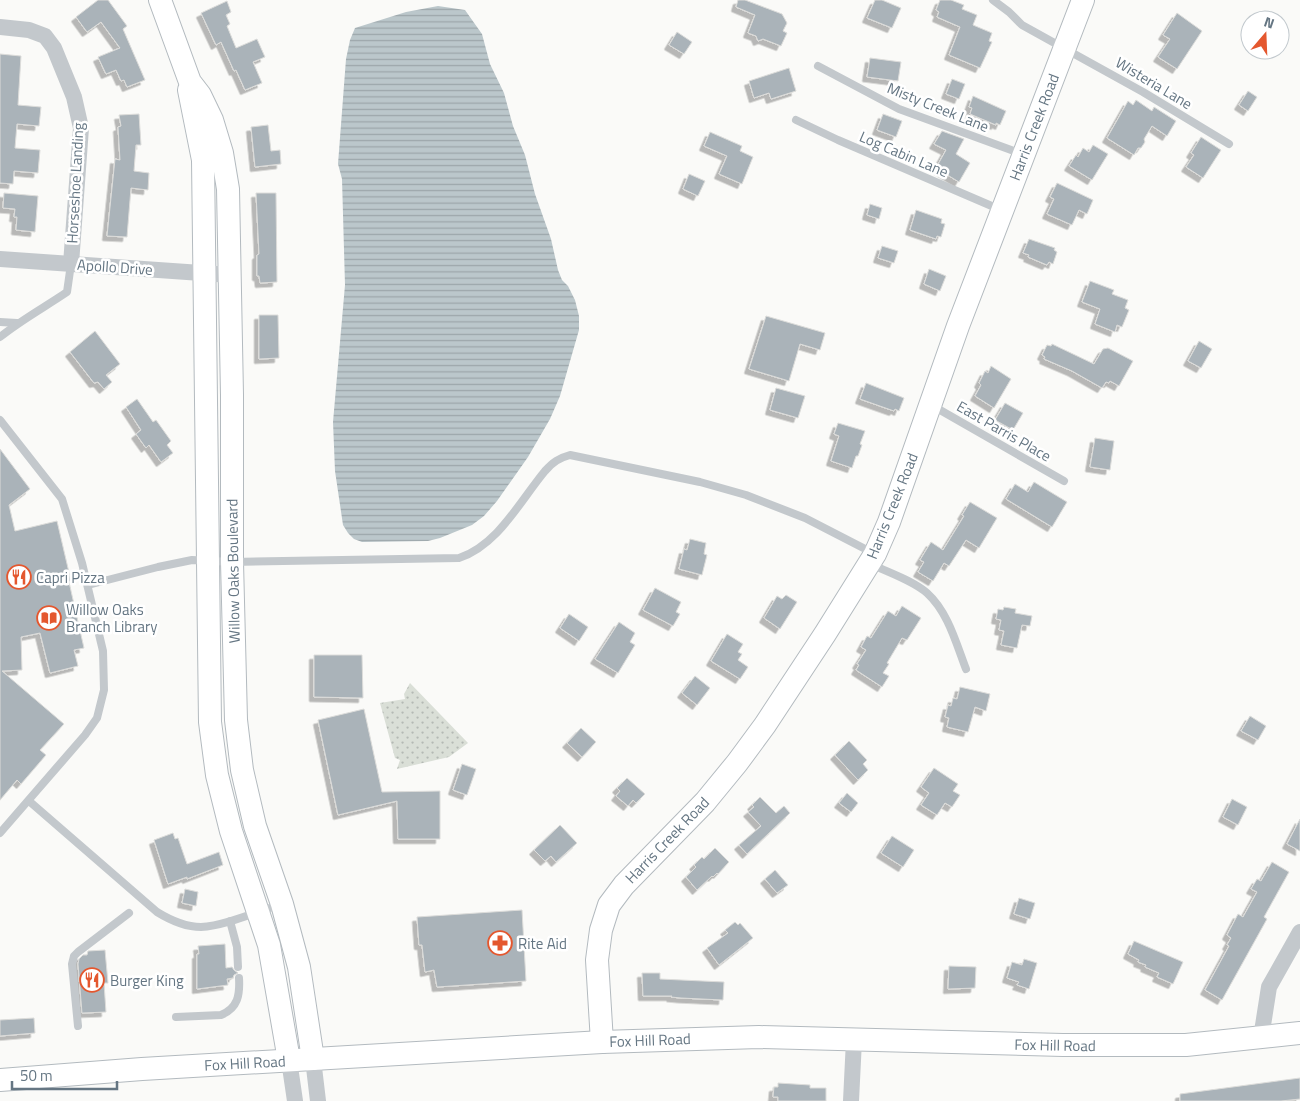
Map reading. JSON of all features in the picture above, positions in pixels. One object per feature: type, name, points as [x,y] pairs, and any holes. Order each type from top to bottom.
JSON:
[{"type":"street","name":"Willow Oaks Boulevard","points":[[160,0],[190,82],[200,95],[212,120],[222,153],[228,189],[232,562],[236,720],[242,770],[255,826],[282,904],[299,967],[313,1059]]},
{"type":"street","name":"Harris Creek Road","points":[[602,1042],[597,960],[600,930],[609,905],[624,885],[705,802],[737,763],[770,718],[872,559],[889,522],[958,326],[1083,0]]},
{"type":"street","name":"Horseshoe Landing","points":[[0,27],[29,30],[45,36],[54,48],[74,96],[81,128],[71,264]]},
{"type":"street","name":"Willow Oaks Boulevard","points":[[190,82],[189,93],[202,160],[210,722],[217,775],[230,831],[269,945],[289,1060]]},
{"type":"street","name":"Apollo Drive","points":[[0,259],[230,275]]},
{"type":"street","points":[[1261,1038],[1269,986],[1300,932]]},
{"type":"street","name":"Fox Hill Road","points":[[0,1080],[142,1069],[602,1042],[759,1037],[1063,1045],[1186,1045],[1300,1033]]},
{"type":"street","points":[[851,1101],[854,1040]]},
{"type":"street","points":[[313,1059],[318,1101]]},
{"type":"street","points":[[289,1060],[295,1101]]},
{"type":"lane","name":"Wisteria Lane","points":[[993,0],[1022,25],[1065,47],[1229,144]]},
{"type":"lane","name":"Misty Creek Lane","points":[[818,66],[899,108],[1024,154]]},
{"type":"lane","name":"Log Cabin Lane","points":[[796,120],[838,140],[1002,210]]},
{"type":"lane","points":[[0,337],[17,323],[67,292],[71,264]]},
{"type":"lane","points":[[0,322],[17,323]]},
{"type":"lane","name":"East Parris Place","points":[[931,405],[1064,481]]},
{"type":"lane","points":[[0,420],[62,498],[88,585],[103,651],[104,690],[97,718],[85,735],[0,834]]},
{"type":"lane","points":[[88,585],[192,560],[232,562],[450,559],[468,555],[488,542],[497,533],[553,462],[561,457],[570,455],[700,482],[746,495],[805,518],[927,593],[942,610],[966,669]]},
{"type":"lane","points":[[29,801],[157,912],[166,917],[200,927],[282,904]]},
{"type":"lane","points":[[78,1026],[72,964],[74,956],[128,913]]},
{"type":"lane","points":[[230,920],[238,967]]},
{"type":"lane","points":[[176,1017],[221,1015],[228,1012],[238,1000],[240,991],[239,978]]},
{"type":"shaded area","points":[[438,6],[465,10],[482,34],[490,64],[504,93],[513,126],[525,155],[535,194],[551,239],[558,270],[575,300],[579,316],[579,330],[560,396],[550,419],[528,457],[484,516],[472,525],[428,541],[362,542],[354,539],[343,525],[335,471],[333,422],[345,285],[342,179],[338,164],[346,59],[355,28],[406,12]]},
{"type":"shaded area","points":[[410,683],[468,743],[449,757],[397,769],[400,760],[395,758],[380,703],[405,699],[404,694]]},
{"type":"building","points":[[98,0],[108,0],[127,26],[123,29],[145,80],[127,87],[124,80],[121,81],[116,70],[106,74],[98,57],[120,48],[101,22],[87,32],[76,17]]},
{"type":"building","points":[[738,0],[745,0],[782,14],[787,23],[783,31],[787,33],[781,46],[763,39],[758,41],[756,36],[748,33],[755,15],[736,7]]},
{"type":"building","points":[[875,0],[882,0],[901,8],[892,28],[867,18]]},
{"type":"building","points":[[940,0],[951,0],[964,5],[962,9],[977,15],[973,25],[992,33],[989,41],[992,42],[980,68],[949,55],[960,27],[937,17],[939,12],[936,10]]},
{"type":"building","points":[[227,1],[231,12],[226,15],[230,24],[227,26],[236,48],[257,39],[265,57],[253,62],[262,83],[245,90],[221,42],[216,45],[201,13]]},
{"type":"building","points":[[1177,13],[1202,31],[1177,69],[1158,57],[1170,39],[1163,35]]},
{"type":"building","points":[[677,32],[692,42],[684,54],[669,45]]},
{"type":"building","points":[[0,54],[21,56],[18,105],[41,107],[39,126],[17,124],[15,148],[40,150],[38,173],[14,171],[13,184],[0,183]]},
{"type":"building","points":[[870,58],[901,62],[898,81],[867,77]]},
{"type":"building","points":[[789,68],[796,91],[771,99],[769,93],[754,98],[749,81]]},
{"type":"building","points":[[952,79],[965,84],[959,99],[946,94]]},
{"type":"building","points":[[1248,91],[1257,97],[1248,111],[1239,105]]},
{"type":"building","points":[[973,96],[1006,111],[1000,125],[970,114],[972,108],[969,107]]},
{"type":"building","points":[[1136,100],[1152,111],[1154,107],[1176,121],[1167,136],[1152,126],[1144,139],[1145,142],[1134,155],[1107,138],[1128,101],[1133,105]]},
{"type":"building","points":[[139,114],[141,145],[136,145],[134,171],[149,173],[148,190],[131,188],[127,237],[107,236],[115,159],[120,160],[118,127],[121,126],[119,115]]},
{"type":"building","points":[[883,114],[902,121],[896,137],[877,130]]},
{"type":"building","points":[[268,125],[271,151],[280,150],[281,164],[255,167],[251,127]]},
{"type":"building","points":[[942,131],[964,139],[956,154],[970,163],[959,182],[936,168],[946,150],[934,144]]},
{"type":"building","points":[[710,132],[742,146],[740,151],[753,157],[742,184],[719,174],[727,156],[704,146]]},
{"type":"building","points":[[1201,137],[1221,150],[1203,178],[1186,167],[1194,155],[1191,153]]},
{"type":"building","points":[[1093,145],[1108,154],[1092,180],[1069,166],[1076,155],[1078,157],[1083,148],[1089,152]]},
{"type":"building","points":[[689,174],[705,181],[698,196],[683,189]]},
{"type":"building","points":[[1057,183],[1093,200],[1087,214],[1079,210],[1072,225],[1047,214],[1054,199],[1050,197]]},
{"type":"building","points":[[4,193],[38,196],[35,232],[16,230],[17,217],[14,217],[15,209],[3,208]]},
{"type":"building","points":[[256,193],[276,193],[277,282],[260,283],[259,276],[257,276],[257,255],[259,254]]},
{"type":"building","points":[[870,204],[882,208],[879,219],[867,215]]},
{"type":"building","points":[[916,210],[942,219],[941,223],[945,224],[941,237],[937,236],[936,239],[910,230]]},
{"type":"building","points":[[1029,239],[1055,248],[1054,250],[1057,252],[1053,264],[1049,262],[1047,265],[1023,253]]},
{"type":"building","points":[[882,246],[898,251],[894,263],[878,258]]},
{"type":"building","points":[[929,269],[946,276],[940,291],[924,284]]},
{"type":"building","points":[[1090,281],[1114,290],[1112,294],[1128,300],[1125,308],[1129,310],[1122,327],[1117,325],[1115,332],[1095,324],[1100,309],[1082,302]]},
{"type":"building","points":[[259,315],[278,315],[279,358],[259,359]]},
{"type":"building","points":[[766,316],[825,333],[820,350],[800,344],[789,381],[749,369]]},
{"type":"building","points":[[95,331],[120,364],[106,375],[112,382],[104,389],[98,382],[94,383],[70,352]]},
{"type":"building","points":[[1199,341],[1212,349],[1201,368],[1188,361]]},
{"type":"building","points":[[1052,344],[1094,364],[1103,349],[1108,348],[1133,361],[1119,386],[1110,381],[1109,383],[1106,382],[1102,388],[1072,371],[1044,359],[1045,357],[1042,355],[1047,345],[1051,346]]},
{"type":"building","points":[[991,366],[1011,379],[994,408],[975,396],[985,371],[988,373]]},
{"type":"building","points":[[866,383],[904,398],[899,411],[860,399]]},
{"type":"building","points":[[776,388],[805,396],[798,418],[770,410]]},
{"type":"building","points":[[137,399],[153,422],[156,420],[171,441],[167,445],[173,453],[161,462],[149,445],[146,448],[136,434],[141,430],[126,407]]},
{"type":"building","points":[[1005,403],[1023,413],[1013,430],[995,420]]},
{"type":"building","points":[[838,423],[865,431],[860,444],[862,445],[852,468],[831,461],[839,436],[834,434]]},
{"type":"building","points":[[1095,438],[1114,441],[1110,470],[1090,467]]},
{"type":"building","points":[[0,449],[30,489],[9,505],[15,531],[57,521],[84,648],[74,650],[78,666],[50,673],[40,633],[21,637],[22,670],[2,671],[64,724],[40,750],[46,755],[21,784],[17,780],[0,800]]},
{"type":"building","points":[[1034,482],[1067,502],[1052,527],[1006,499],[1015,484],[1028,492]]},
{"type":"building","points":[[970,502],[997,518],[979,548],[966,540],[949,566],[944,563],[933,581],[918,572],[924,562],[920,560],[931,542],[943,550],[964,516],[962,515]]},
{"type":"building","points":[[690,539],[706,543],[704,554],[707,555],[702,575],[679,569],[684,549],[687,550]]},
{"type":"building","points":[[655,588],[681,602],[676,612],[680,614],[673,626],[643,610]]},
{"type":"building","points":[[786,595],[797,602],[780,629],[764,618],[777,596],[782,599]]},
{"type":"building","points":[[902,606],[921,618],[907,640],[902,638],[887,663],[889,664],[883,673],[889,676],[882,687],[856,670],[859,665],[857,664],[866,650],[861,647],[867,636],[871,638],[888,611],[896,616]]},
{"type":"building","points":[[1004,607],[1016,609],[1015,613],[1032,616],[1030,626],[1022,625],[1017,648],[1001,645],[1004,631],[999,630],[1001,620],[996,619],[998,609],[1003,610]]},
{"type":"building","points":[[569,614],[588,627],[579,641],[560,628]]},
{"type":"building","points":[[619,622],[635,633],[630,642],[635,645],[618,673],[595,659]]},
{"type":"building","points":[[727,634],[743,644],[738,652],[742,654],[738,660],[748,667],[740,679],[711,661]]},
{"type":"building","points":[[314,655],[362,655],[363,698],[314,697]]},
{"type":"building","points":[[695,676],[710,688],[697,705],[682,693]]},
{"type":"building","points":[[960,687],[990,694],[986,711],[975,707],[968,732],[947,727],[949,718],[945,717],[948,705],[951,706],[953,698],[957,699]]},
{"type":"building","points":[[364,709],[382,792],[440,791],[440,839],[398,839],[397,801],[338,815],[318,720]]},
{"type":"building","points":[[1250,716],[1266,726],[1258,740],[1241,731]]},
{"type":"building","points":[[581,728],[596,742],[582,757],[567,743]]},
{"type":"building","points":[[849,741],[867,760],[863,764],[868,770],[858,780],[835,755]]},
{"type":"building","points":[[462,764],[476,769],[467,795],[453,790]]},
{"type":"building","points":[[934,768],[958,784],[953,791],[960,795],[952,807],[945,803],[937,815],[921,805],[929,793],[921,787]]},
{"type":"building","points":[[627,778],[645,794],[636,803],[633,800],[628,806],[616,796],[620,791],[617,788]]},
{"type":"building","points":[[847,793],[858,803],[851,812],[839,803]]},
{"type":"building","points":[[760,797],[776,813],[784,806],[790,813],[747,854],[739,845],[761,826],[748,812],[754,807],[752,805]]},
{"type":"building","points":[[1232,799],[1247,807],[1238,825],[1223,817]]},
{"type":"building","points":[[1300,819],[1300,851],[1287,844]]},
{"type":"building","points":[[560,825],[577,843],[556,862],[551,856],[545,861],[534,850]]},
{"type":"building","points":[[173,833],[175,839],[178,838],[187,864],[219,852],[223,865],[168,884],[154,840]]},
{"type":"building","points":[[892,836],[914,850],[903,867],[881,853]]},
{"type":"building","points":[[715,848],[729,862],[718,874],[712,876],[697,890],[686,877],[696,867],[694,865],[702,857],[704,859]]},
{"type":"building","points":[[1272,862],[1289,872],[1264,917],[1267,919],[1222,1000],[1205,990],[1229,946],[1227,945],[1231,938],[1227,935],[1238,914],[1243,917],[1257,892],[1251,889],[1257,879],[1261,881]]},
{"type":"building","points":[[775,870],[788,885],[777,893],[765,879]]},
{"type":"building","points":[[185,889],[198,892],[196,906],[182,903]]},
{"type":"building","points":[[1019,898],[1035,903],[1030,919],[1014,914]]},
{"type":"building","name":"Rite Aid","points":[[522,910],[526,981],[437,987],[434,970],[425,972],[422,945],[419,945],[417,917]]},
{"type":"building","points":[[735,922],[738,925],[740,923],[753,938],[719,965],[707,948],[728,933],[725,930]]},
{"type":"building","points":[[1134,941],[1183,962],[1173,984],[1157,977],[1159,973],[1145,967],[1146,965],[1138,962],[1139,960],[1128,954]]},
{"type":"building","points":[[225,944],[226,968],[232,967],[238,973],[233,978],[227,979],[228,985],[197,989],[198,946]]},
{"type":"building","name":"Burger King","points":[[105,950],[108,983],[104,983],[106,1012],[82,1013],[79,959],[83,955],[87,955],[88,951]]},
{"type":"building","points":[[1024,959],[1037,963],[1029,989],[1017,985],[1019,982],[1007,978],[1012,962],[1022,965]]},
{"type":"building","points":[[949,966],[976,967],[975,988],[948,989]]},
{"type":"building","points":[[642,973],[660,973],[660,979],[724,982],[723,1000],[643,996]]},
{"type":"building","points":[[34,1018],[35,1033],[0,1036],[0,1020]]},
{"type":"building","points":[[1300,1078],[1300,1099],[1281,1101],[1180,1101],[1180,1094]]},
{"type":"building","points":[[778,1083],[810,1085],[810,1088],[826,1088],[826,1101],[778,1101],[778,1097],[773,1097],[774,1087],[778,1087]]},
{"type":"place","name":"Capri Pizza","points":[[19,577]]},
{"type":"place","name":"Willow Oaks Branch Library","points":[[49,618]]},
{"type":"place","name":"Rite Aid","points":[[500,943]]},
{"type":"place","name":"Burger King","points":[[92,980]]}]
